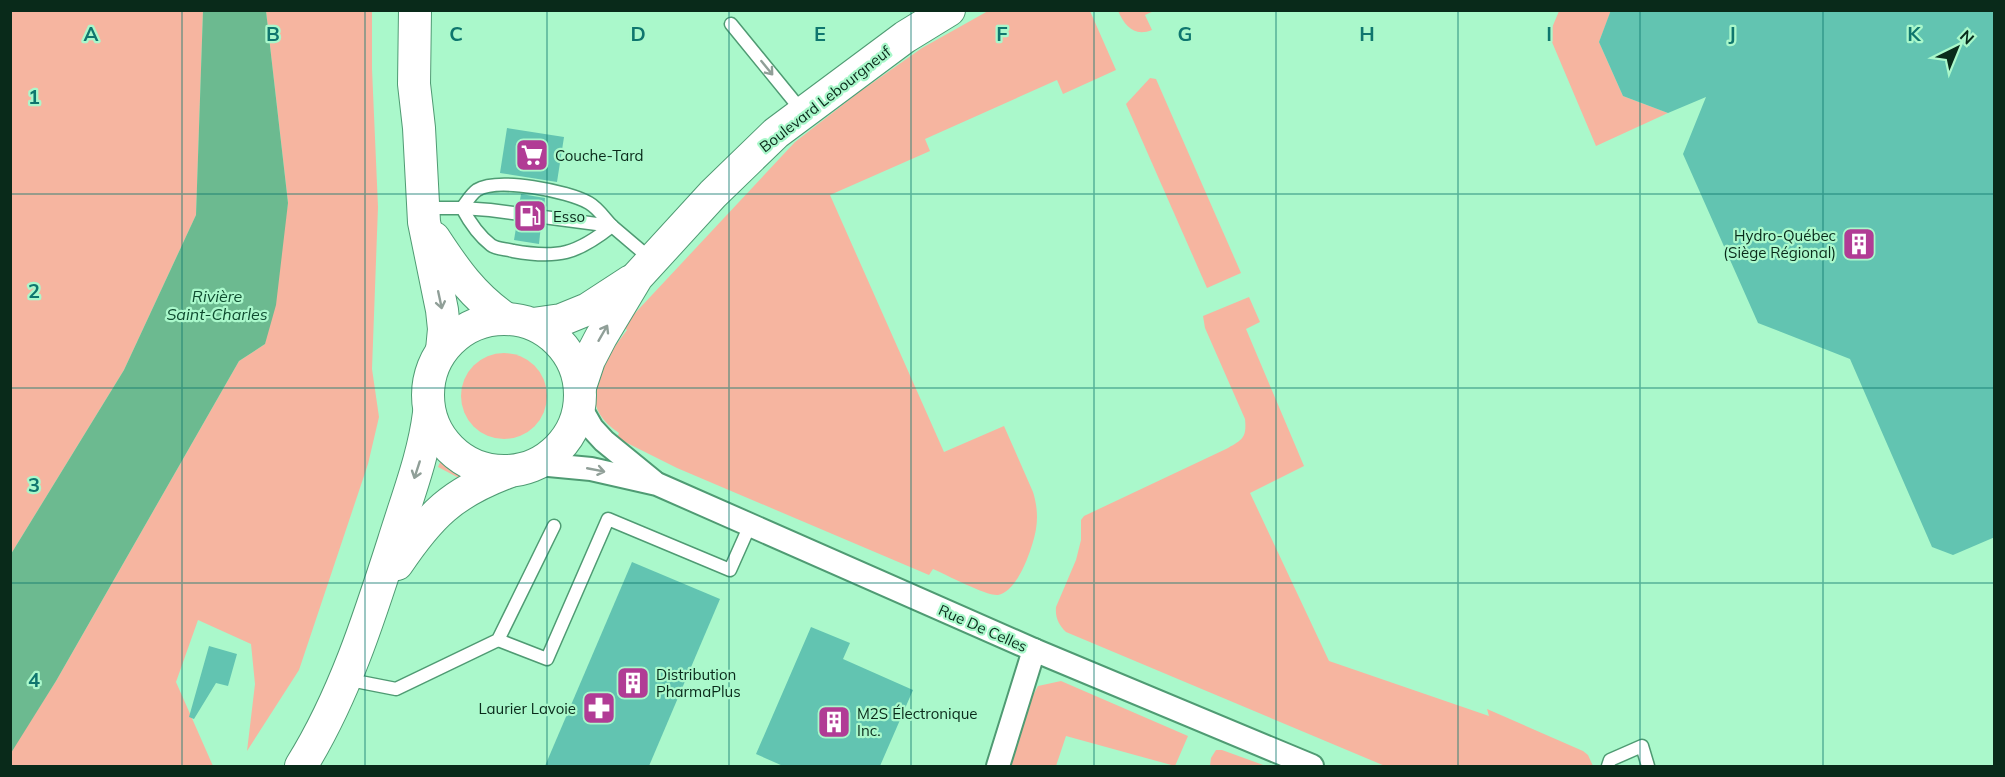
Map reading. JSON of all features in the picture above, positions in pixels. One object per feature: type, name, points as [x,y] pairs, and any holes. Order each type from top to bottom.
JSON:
[{"type":"main road","points":[[415,10],[414,84],[419,128],[423,215],[442,310],[444,329],[442,350]]},
{"type":"main road","name":"Boulevard Lebourgneuf","points":[[580,397],[589,360],[601,336],[645,269],[713,194],[776,133],[905,37],[949,10]]},
{"type":"main road","points":[[378,592],[418,532],[438,511],[459,494],[508,472],[538,464],[553,454],[566,440],[576,423],[580,397],[576,370],[571,358],[559,342],[549,333],[519,321],[483,301],[458,274],[423,215]]},
{"type":"main road","name":"Boulevard Lebourgneuf","points":[[519,321],[561,320],[588,309],[645,269]]},
{"type":"main road","points":[[301,766],[336,699],[378,592],[425,443],[429,413],[427,391],[431,369],[442,350],[454,336],[470,326],[487,320],[519,321]]},
{"type":"main road","points":[[429,413],[437,433],[450,450],[467,462],[487,470],[508,472]]},
{"type":"street","name":"Rue De Celles","points":[[580,397],[592,428],[604,441],[657,484]]},
{"type":"street","name":"Rue De Celles","points":[[538,464],[591,469],[657,484],[1034,650],[1311,766]]},
{"type":"street","points":[[998,766],[1034,650]]},
{"type":"lane","points":[[731,24],[803,112]]},
{"type":"lane","points":[[462,208],[476,190],[501,184],[569,194],[591,204],[612,226],[645,269]]},
{"type":"lane","points":[[423,215],[462,208],[612,226]]},
{"type":"lane","points":[[462,208],[473,229],[493,247],[525,253],[552,254],[576,250],[595,240],[612,226]]},
{"type":"lane","points":[[498,640],[548,659],[608,519],[730,570],[750,525]]},
{"type":"lane","points":[[344,679],[396,689],[498,640],[554,526]]},
{"type":"lane","points":[[1608,766],[1611,760],[1642,746],[1648,766]]},
{"type":"shaded area","points":[[11,11],[203,11],[196,215],[124,370],[11,554]]},
{"type":"shaded area","points":[[266,11],[372,11],[378,207],[372,369],[379,417],[368,464],[299,670],[247,751],[255,684],[251,644],[198,620],[176,682],[213,766],[11,766],[10,753],[56,681],[239,361],[265,344],[288,203]]},
{"type":"shaded area","points":[[988,11],[1090,11],[1116,70],[1063,94],[1057,80],[925,139],[930,151],[830,195],[944,452],[1004,426],[1033,492],[1037,520],[1032,546],[1018,578],[1005,592],[998,595],[976,589],[933,569],[929,575],[677,468],[617,438],[619,433],[605,421],[597,409],[594,396],[596,383],[608,356],[627,330],[623,326],[795,142],[858,93],[922,48]]},
{"type":"shaded area","points":[[1118,11],[1154,11],[1145,15],[1152,30],[1140,32],[1131,29]]},
{"type":"shaded area","points":[[1559,11],[1611,11],[1599,42],[1623,96],[1668,113],[1596,146],[1549,35]]},
{"type":"shaded area","points":[[1150,78],[1156,79],[1241,273],[1207,288],[1126,104]]},
{"type":"shaded area","points":[[1249,297],[1260,322],[1246,329],[1304,466],[1250,493],[1329,661],[1489,716],[1487,709],[1583,751],[1588,755],[1593,766],[1385,766],[1066,632],[1061,627],[1056,607],[1076,560],[1081,540],[1081,520],[1084,516],[1226,449],[1242,438],[1245,419],[1205,328],[1203,316]]},
{"type":"shaded area","points":[[496,353],[512,353],[535,365],[544,379],[547,396],[544,413],[535,427],[512,439],[496,439],[480,432],[468,420],[461,404],[461,388],[468,372],[480,360]]},
{"type":"shaded area","points":[[445,451],[472,471],[459,478],[438,467]]},
{"type":"shaded area","points":[[1061,681],[1188,736],[1175,766],[1066,736],[1056,766],[1011,766],[1031,699],[1038,686]]},
{"type":"shaded area","points":[[1216,750],[1222,750],[1266,766],[1210,766],[1211,758]]},
{"type":"water","name":"Rivière Saint-Charles","points":[[203,11],[266,11],[288,203],[276,305],[265,344],[239,361],[56,681],[11,753],[11,554],[124,370],[196,215]]},
{"type":"building","name":"Hydro-Québec (Siège Régional)","points":[[1611,10],[1995,10],[1995,537],[1953,555],[1932,547],[1850,359],[1758,323],[1683,154],[1706,97],[1668,113],[1623,96],[1599,42]]},
{"type":"building","name":"Couche-Tard","points":[[507,128],[564,137],[557,182],[500,173]]},
{"type":"building","points":[[521,194],[545,198],[544,209],[519,206]]},
{"type":"building","points":[[517,222],[541,225],[539,244],[514,240]]},
{"type":"building","name":"Distribution PharmaPlus","points":[[632,562],[720,599],[649,766],[545,766]]},
{"type":"building","name":"M2S Électronique Inc.","points":[[811,627],[850,643],[843,659],[913,690],[880,766],[783,766],[756,754]]},
{"type":"building","points":[[209,646],[237,654],[228,686],[216,683],[194,719],[189,717]]},
{"type":"place","name":"Couche-Tard","points":[[532,155]]},
{"type":"place","name":"Esso","points":[[530,216]]},
{"type":"place","name":"Hydro-Québec (Siège Régional)","points":[[1859,244]]},
{"type":"place","name":"Distribution PharmaPlus","points":[[633,683]]},
{"type":"place","name":"Laurier Lavoie","points":[[599,708]]},
{"type":"place","name":"M2S Électronique Inc.","points":[[834,722]]}]
